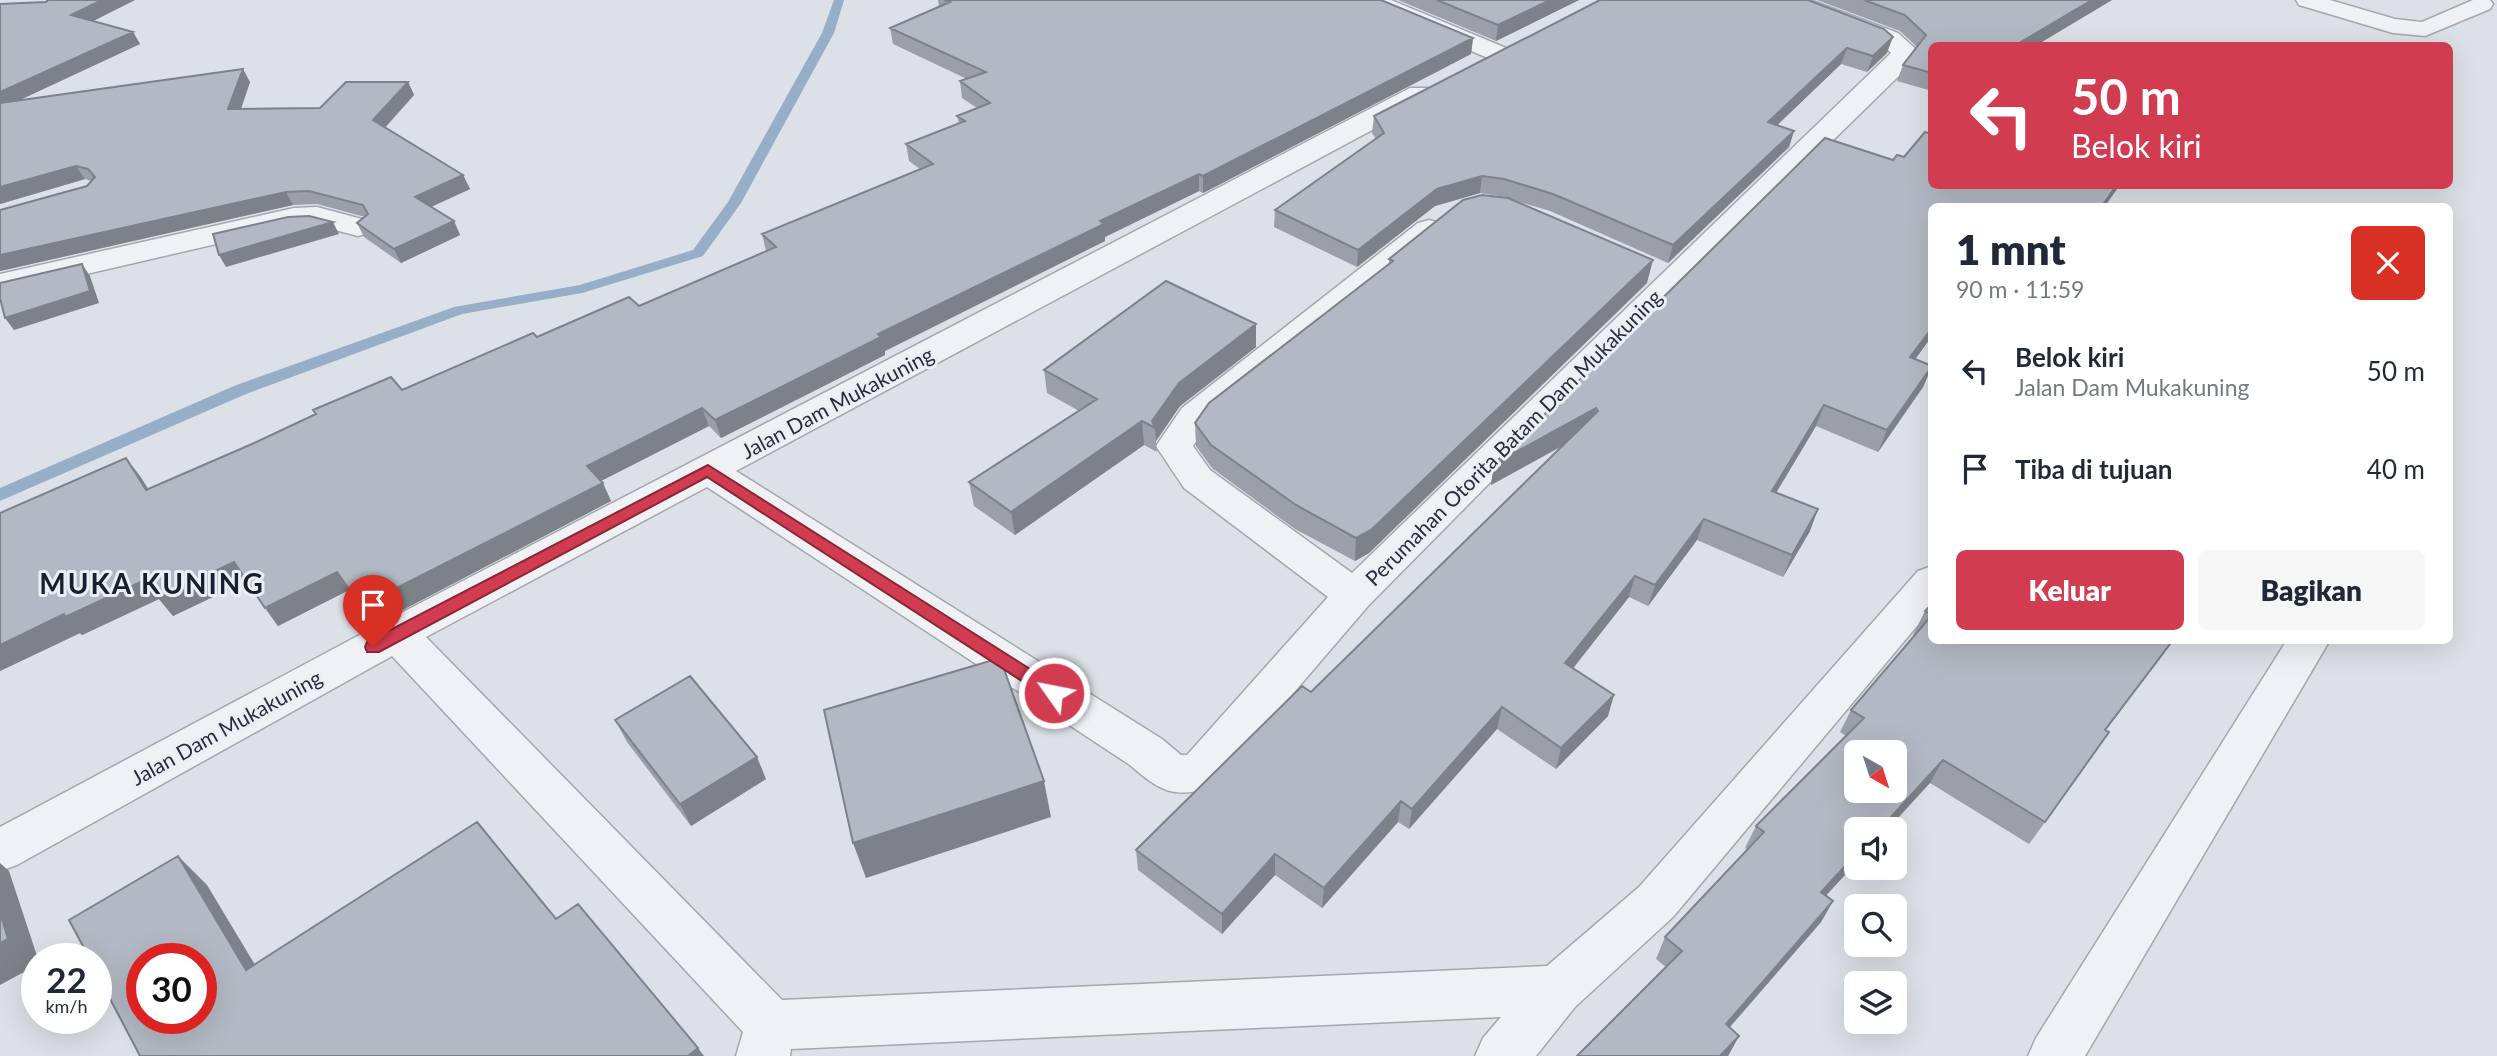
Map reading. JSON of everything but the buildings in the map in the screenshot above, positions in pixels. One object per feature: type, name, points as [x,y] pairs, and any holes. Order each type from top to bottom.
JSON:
[{"type":"street","name":"Jalan Dam Mukakuning","points":[[0,850],[397,634],[1509,47],[1370,0]]},
{"type":"street","name":"Perumahan Otorita Batam Dam Mukakuning","points":[[708,470],[1146,752],[1172,774],[1198,773],[1354,595],[1660,274],[1898,64],[1905,51],[1889,38],[1788,0]]},
{"type":"street","name":"Perumahan Otorita Batam Dam Mukakuning","points":[[1354,595],[1197,479],[1174,446],[1195,416],[1448,214],[1457,211]]},
{"type":"street","points":[[0,284],[294,217],[317,216],[358,227]]},
{"type":"street","points":[[1502,1056],[1557,990],[1656,902],[1928,585]]},
{"type":"street","points":[[397,634],[767,1040],[1557,990]]},
{"type":"street","points":[[2055,1056],[2307,644]]},
{"type":"lane","points":[[2307,0],[2393,26],[2425,29],[2482,4]]},
{"type":"waterway","points":[[0,495],[240,390],[459,310],[582,289],[698,253],[734,203],[828,33],[839,0]]},
{"type":"district","name":"MUKA KUNING","points":[[152,583]]},
{"type":"route","points":[[373,647],[708,470],[1054,693]]}]
